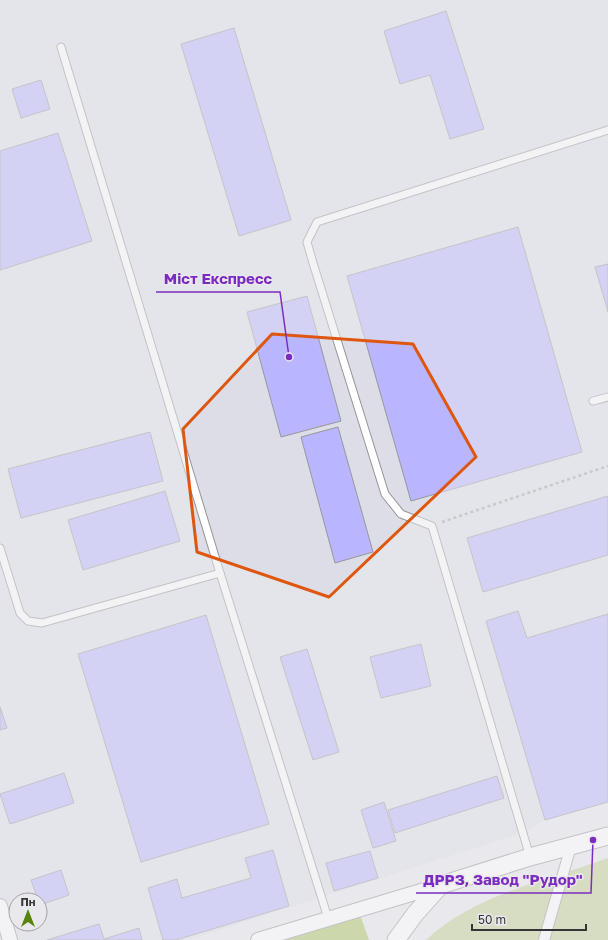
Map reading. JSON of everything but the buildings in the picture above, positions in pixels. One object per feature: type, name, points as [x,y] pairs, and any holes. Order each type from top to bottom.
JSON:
[{"type":"street","points":[[258,940],[530,857],[608,836]]},
{"type":"street","points":[[544,940],[571,846]]},
{"type":"street","points":[[396,940],[415,914],[441,885]]},
{"type":"street","points":[[0,906],[10,940]]},
{"type":"lane","points":[[61,47],[220,573],[328,918]]},
{"type":"lane","points":[[530,857],[432,526],[402,514],[385,494],[307,242],[317,222],[608,130]]},
{"type":"lane","points":[[593,401],[608,396]]},
{"type":"lane","points":[[0,548],[20,614],[28,621],[42,623],[220,573]]},
{"type":"path","points":[[432,526],[608,466]]},
{"type":"highlighted area","points":[[272,334],[413,344],[476,457],[329,597],[197,552],[183,429]]},
{"type":"shaded area","points":[[0,0],[608,0],[608,802],[545,820],[522,833],[189,940],[10,940],[0,906]]},
{"type":"green space","points":[[608,858],[608,940],[426,940],[453,919],[483,903],[531,884]]},
{"type":"green space","points":[[358,909],[369,940],[259,940]]},
{"type":"place","name":"Міст Експресс","points":[[289,357]]},
{"type":"place","name":"ДРРЗ, Завод \"Рудор\"","points":[[593,840]]}]
